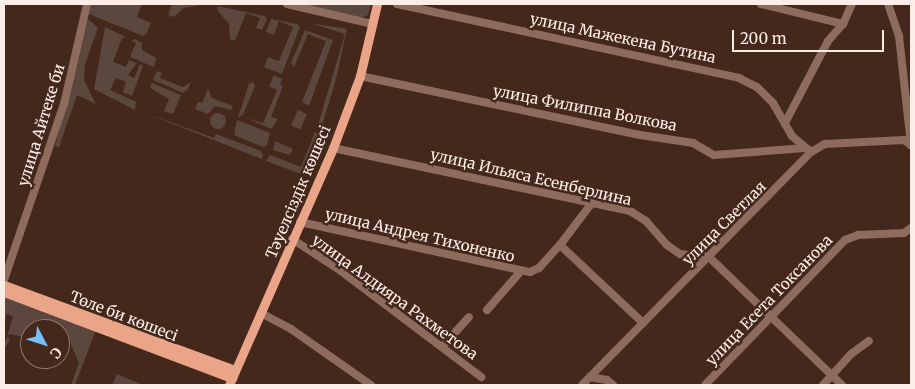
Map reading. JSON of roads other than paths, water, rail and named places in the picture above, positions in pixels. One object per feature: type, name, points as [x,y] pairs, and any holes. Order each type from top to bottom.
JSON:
[{"type":"main road","name":"Тәуелсіздік көшесі","points":[[232,380],[333,148],[360,76],[377,4]]},
{"type":"main road","name":"Төле би көшесі","points":[[4,285],[232,380]]},
{"type":"main road","name":"Төле би көшесі","points":[[4,292],[232,380]]},
{"type":"street","name":"улица Айтеке би","points":[[4,280],[64,104],[87,4]]},
{"type":"street","points":[[287,4],[372,24]]},
{"type":"street","name":"улица Мажекена Бутина","points":[[397,4],[739,78],[757,87],[786,121],[792,136],[808,150]]},
{"type":"street","points":[[761,4],[843,24]]},
{"type":"street","points":[[786,121],[828,41],[843,24],[852,4]]},
{"type":"street","points":[[888,4],[899,36],[911,145]]},
{"type":"street","name":"улица Филиппа Волкова","points":[[360,76],[640,135],[693,143],[714,155],[808,150]]},
{"type":"street","name":"улица Светлая","points":[[582,385],[709,257],[808,150],[825,144],[904,140],[911,145]]},
{"type":"street","name":"улица Ильяса Есенберлина","points":[[333,148],[630,212],[646,221],[667,245],[680,254],[709,257]]},
{"type":"street","name":"улица Андрея Тихоненко","points":[[300,222],[530,272],[539,268],[560,246],[591,204]]},
{"type":"street","name":"улица Есета Токсанова","points":[[705,385],[851,236],[904,234],[911,228]]},
{"type":"street","name":"улица Алдияра Рахметова","points":[[292,239],[341,271],[481,377]]},
{"type":"street","points":[[560,246],[643,323]]},
{"type":"street","points":[[709,257],[842,385]]},
{"type":"street","points":[[487,310],[521,271]]},
{"type":"street","points":[[261,313],[291,329],[371,385]]},
{"type":"street","points":[[442,347],[469,317]]},
{"type":"street","points":[[823,385],[851,354],[869,341]]},
{"type":"street","points":[[590,377],[607,380],[613,385]]}]
